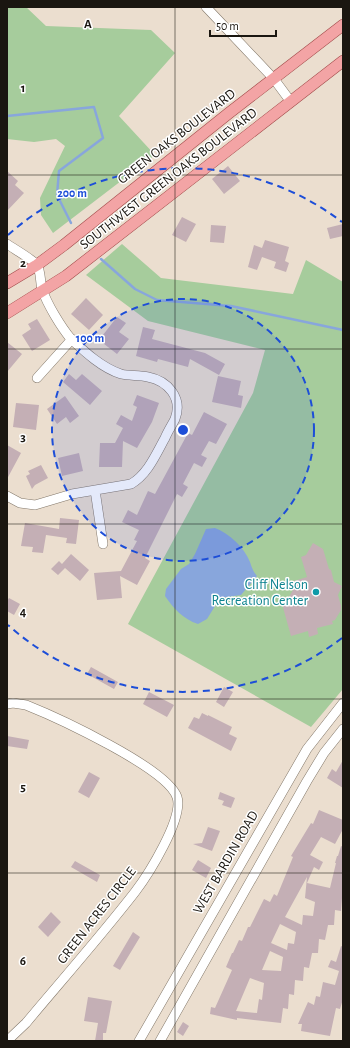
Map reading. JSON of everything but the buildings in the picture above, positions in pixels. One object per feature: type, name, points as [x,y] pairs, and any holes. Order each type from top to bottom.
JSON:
[{"type":"main road","name":"GREEN OAKS BOULEVARD","points":[[7,283],[37,265],[64,245],[115,203],[343,25]]},
{"type":"main road","name":"SOUTHWEST GREEN OAKS BOULEVARD","points":[[7,313],[66,276],[343,61]]},
{"type":"street","points":[[206,7],[274,79],[291,102]]},
{"type":"street","points":[[7,244],[37,265],[43,290],[62,328],[72,339],[103,365],[121,374],[148,377],[160,381],[169,387],[175,396],[177,405],[175,418],[154,459],[139,479],[131,484],[72,494],[35,505],[20,503],[7,496]]},
{"type":"street","points":[[37,378],[72,339]]},
{"type":"street","points":[[175,396],[184,392]]},
{"type":"street","points":[[95,490],[103,544]]},
{"type":"street","name":"GREEN ACRES CIRCLE","points":[[7,704],[13,703],[26,705],[119,749],[158,776],[168,785],[177,796],[178,806],[176,819],[165,843],[136,891],[26,1023],[7,1041]]},
{"type":"street","name":"WEST BARDIN ROAD","points":[[139,1041],[283,788],[307,749],[343,703]]},
{"type":"street","points":[[160,1041],[307,781],[324,753],[343,730],[330,719]]},
{"type":"green space","points":[[7,7],[26,7],[46,26],[151,30],[175,53],[119,116],[155,155],[53,233],[41,215],[40,198],[65,146],[56,139],[34,142],[7,139]]},
{"type":"green space","points":[[122,244],[161,278],[293,294],[306,260],[343,282],[343,689],[311,727],[128,624],[253,393],[265,350],[148,321],[86,275]]},
{"type":"water","points":[[215,528],[231,537],[240,546],[257,576],[241,595],[220,598],[207,619],[198,624],[183,616],[175,609],[165,596],[166,589],[181,569],[189,564],[206,529]]},
{"type":"waterway","points":[[7,116],[94,107],[103,138],[59,171],[57,195],[71,223]]},
{"type":"waterway","points":[[101,259],[135,289],[157,300],[231,306],[343,330]]},
{"type":"place","name":"Cliff Nelson Recreation Center","points":[[316,592]]}]
